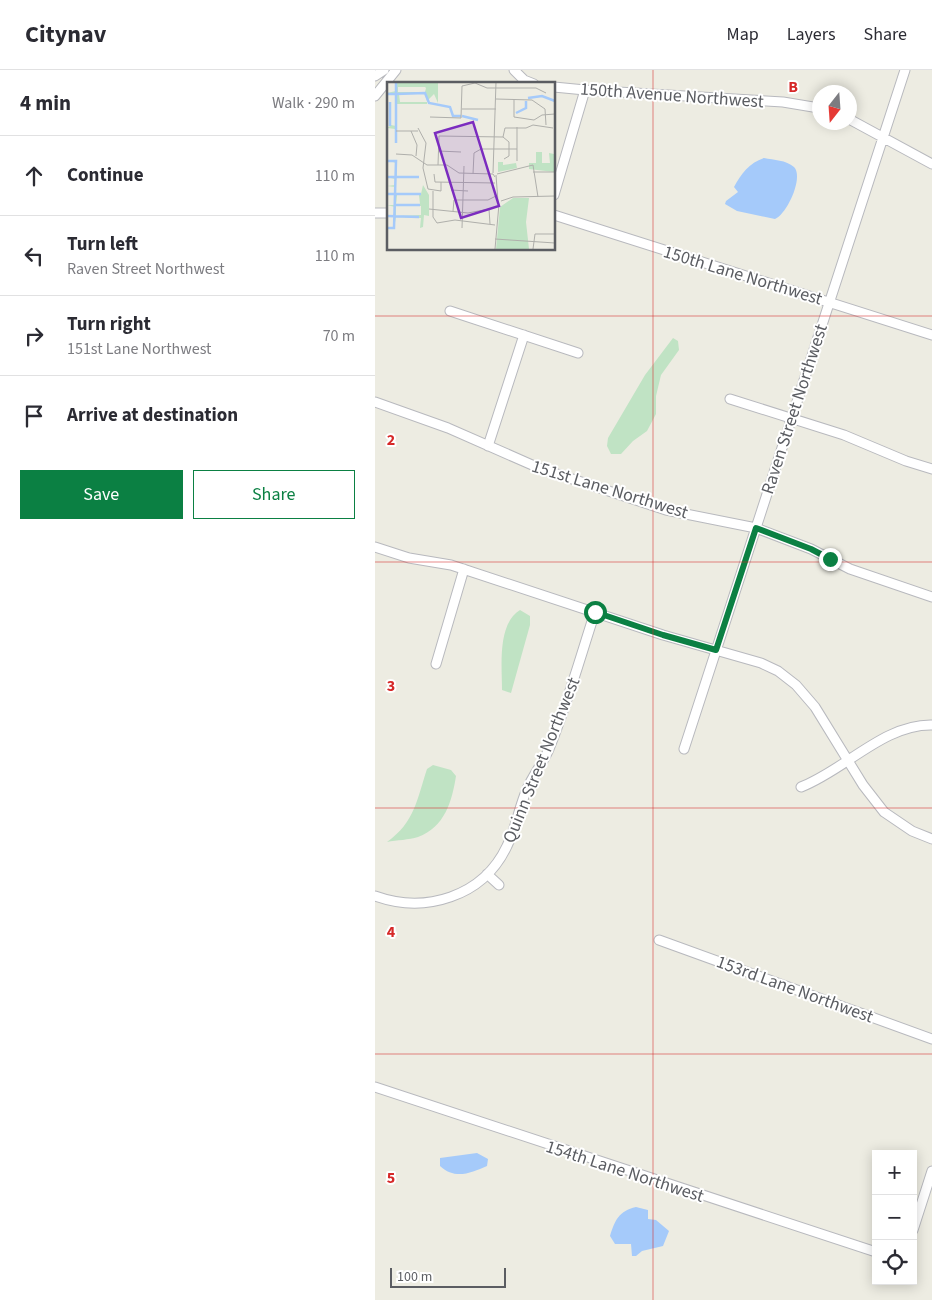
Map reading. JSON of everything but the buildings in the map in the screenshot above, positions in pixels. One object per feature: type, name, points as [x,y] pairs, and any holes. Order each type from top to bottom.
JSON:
[{"type":"street","points":[[375,76],[384,70]]},
{"type":"street","points":[[375,96],[396,70]]},
{"type":"street","points":[[514,70],[523,80],[528,82]]},
{"type":"street","name":"Raven Street Northwest","points":[[684,749],[905,70]]},
{"type":"street","name":"150th Avenue Northwest","points":[[555,87],[783,102],[812,107]]},
{"type":"street","points":[[555,192],[585,90]]},
{"type":"street","points":[[857,122],[932,164]]},
{"type":"street","name":"150th Lane Northwest","points":[[555,215],[932,335]]},
{"type":"street","points":[[450,311],[579,354]]},
{"type":"street","points":[[488,446],[524,336]]},
{"type":"street","points":[[730,399],[791,418],[932,469]]},
{"type":"street","name":"151st Lane Northwest","points":[[375,402],[447,428],[539,468],[666,510],[756,528],[811,549],[857,572],[932,597]]},
{"type":"street","points":[[375,546],[409,558],[464,569],[778,671],[796,685],[815,707],[884,812],[912,831],[932,839]]},
{"type":"street","points":[[436,664],[464,569]]},
{"type":"street","name":"Quinn Street Northwest","points":[[487,874],[507,846],[527,788],[549,750],[595,612]]},
{"type":"street","points":[[801,787],[827,776],[901,730],[932,725]]},
{"type":"street","points":[[375,896],[388,901],[413,904],[438,901],[452,898],[487,874],[499,885]]},
{"type":"street","name":"153rd Lane Northwest","points":[[659,940],[932,1039]]},
{"type":"street","name":"154th Lane Northwest","points":[[375,1087],[872,1251]]},
{"type":"street","points":[[917,1218],[932,1171]]},
{"type":"green space","points":[[673,338],[678,341],[679,350],[661,375],[656,396],[656,414],[647,431],[633,441],[621,454],[611,454],[607,446],[608,438],[645,375]]},
{"type":"green space","points":[[520,610],[530,616],[530,625],[511,693],[502,690],[502,646],[507,625]]},
{"type":"green space","points":[[433,765],[451,770],[456,776],[446,812],[435,827],[427,833],[414,838],[387,842],[404,826],[409,818],[414,809],[427,769]]},
{"type":"water","points":[[764,158],[787,163],[794,167],[797,172],[796,187],[793,195],[780,216],[775,219],[737,211],[725,204],[726,201],[738,192],[734,187],[743,173],[754,163]]},
{"type":"water","points":[[477,1153],[488,1159],[487,1166],[469,1173],[457,1174],[451,1173],[440,1166],[440,1158]]},
{"type":"water","points":[[636,1207],[648,1210],[648,1219],[656,1220],[669,1231],[663,1246],[642,1251],[636,1256],[632,1256],[631,1244],[615,1244],[610,1236],[618,1217],[625,1211]]},
{"type":"route","points":[[595,612],[663,635],[716,650],[756,528],[811,549],[830,559]]}]
